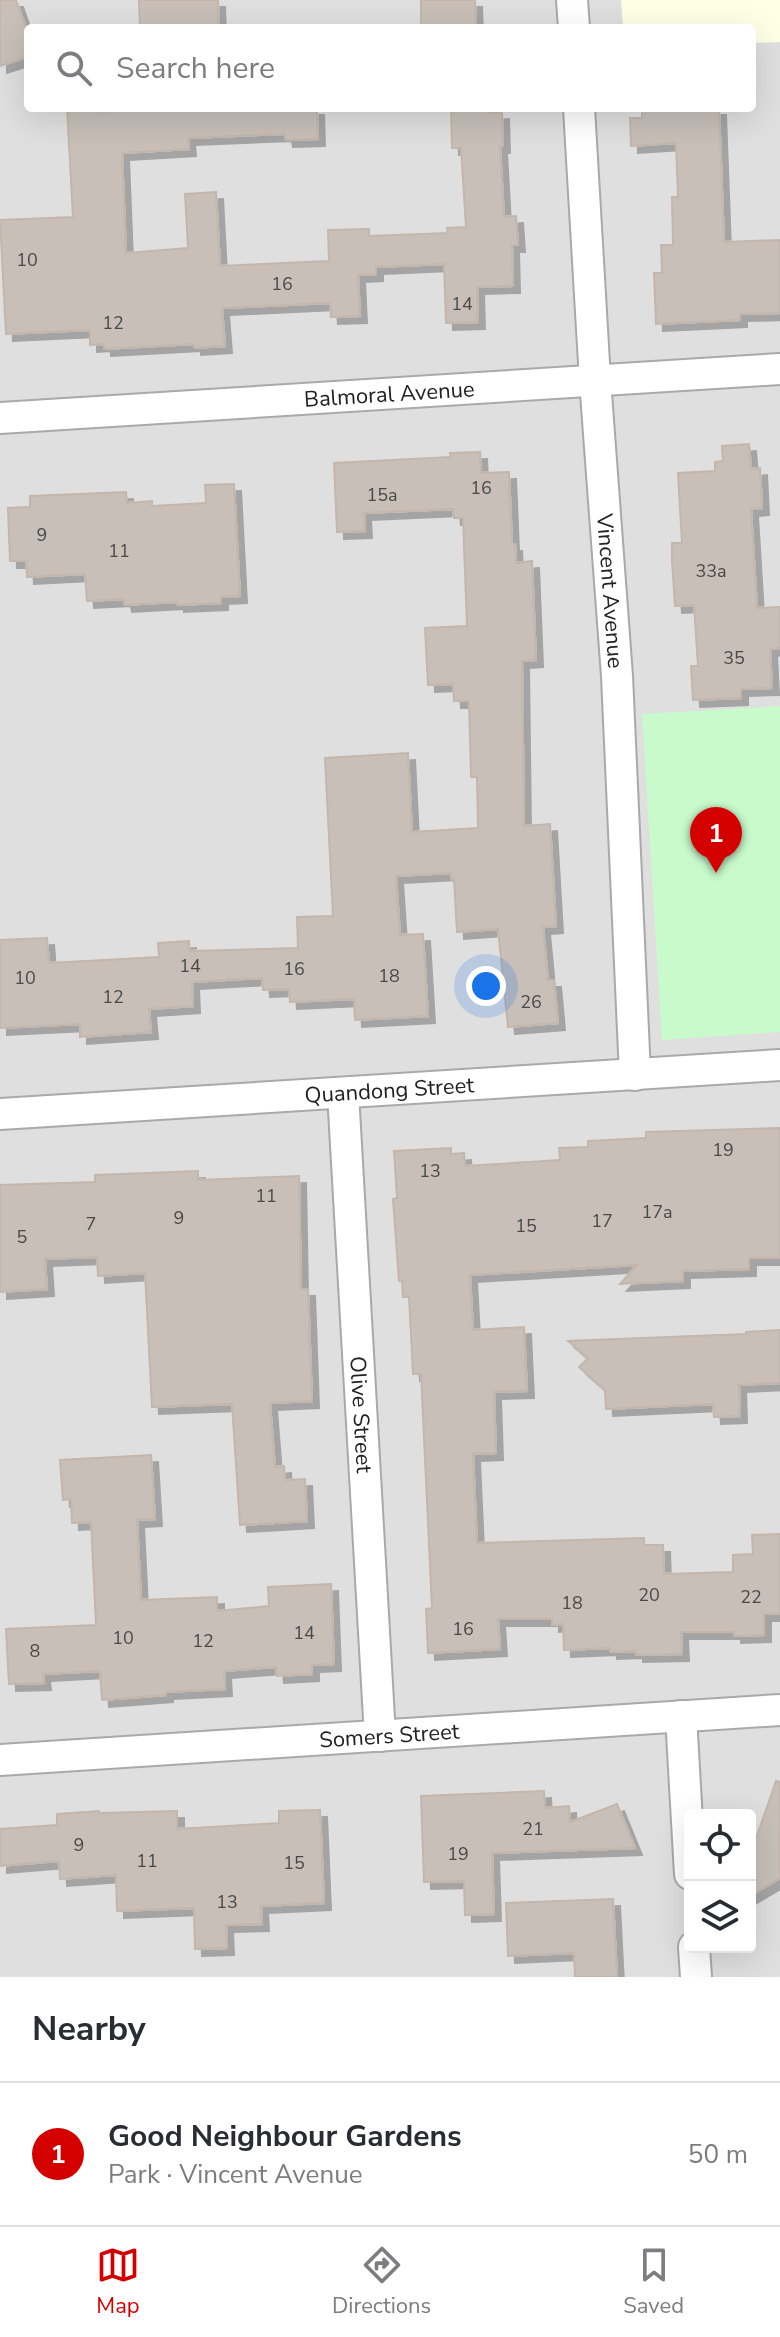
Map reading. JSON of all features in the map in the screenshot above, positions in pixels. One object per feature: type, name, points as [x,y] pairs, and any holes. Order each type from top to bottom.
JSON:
[{"type":"street","points":[[572,0],[574,24]]},
{"type":"street","name":"Vincent Avenue","points":[[579,112],[617,676],[635,1075]]},
{"type":"street","name":"Balmoral Avenue","points":[[0,418],[780,369]]},
{"type":"street","name":"Quandong Street","points":[[0,1114],[780,1065]]},
{"type":"street","name":"Olive Street","points":[[343,1093],[380,1736]]},
{"type":"street","name":"Somers Street","points":[[0,1760],[780,1710]]},
{"type":"street","points":[[681,1716],[686,1809]]},
{"type":"street","points":[[694,1953],[696,1977]]},
{"type":"shaded area","points":[[0,0],[780,0],[780,1977],[0,1977]]},
{"type":"shaded area","points":[[621,0],[780,0],[780,42],[756,43],[756,24],[623,24]]},
{"type":"green space","points":[[780,706],[780,1032],[662,1040],[642,714]]},
{"type":"building","points":[[0,0],[16,0],[24,24],[24,58],[0,66]]},
{"type":"building","points":[[139,0],[218,0],[219,24],[140,24]]},
{"type":"building","points":[[421,0],[475,0],[476,24],[421,24]]},
{"type":"building","points":[[67,112],[317,112],[318,139],[286,140],[285,134],[188,138],[189,149],[122,153],[126,253],[188,248],[185,194],[216,192],[220,266],[329,261],[328,230],[369,229],[369,236],[448,233],[447,228],[466,227],[461,148],[452,148],[451,112],[502,112],[503,146],[500,146],[504,217],[516,216],[518,245],[512,245],[513,286],[477,287],[478,322],[446,323],[444,264],[376,267],[376,274],[358,275],[360,316],[331,317],[330,303],[222,308],[225,346],[194,348],[194,344],[104,349],[104,344],[90,345],[90,330],[6,334],[0,220],[73,217]]},
{"type":"building","points":[[642,112],[719,112],[724,242],[780,240],[780,313],[740,314],[740,320],[656,324],[654,273],[662,273],[661,245],[673,245],[672,197],[678,197],[676,143],[631,146],[630,118],[642,118]]},
{"type":"building","points":[[749,444],[751,469],[760,468],[762,508],[751,509],[757,608],[780,607],[780,648],[770,649],[772,688],[741,689],[741,698],[693,700],[691,666],[698,666],[694,605],[675,606],[672,561],[672,543],[682,543],[678,473],[715,471],[715,462],[723,461],[722,446]]},
{"type":"building","points":[[480,452],[481,473],[509,472],[512,544],[515,544],[516,563],[532,561],[536,660],[522,661],[524,826],[550,824],[556,926],[543,927],[548,980],[554,980],[558,1023],[508,1027],[498,929],[457,932],[454,878],[451,879],[451,873],[396,876],[400,935],[423,934],[428,1016],[355,1020],[354,999],[290,1002],[289,989],[263,990],[262,978],[192,982],[193,1006],[149,1009],[151,1032],[80,1037],[80,1024],[0,1028],[0,940],[47,938],[49,963],[159,957],[158,943],[189,941],[190,951],[298,948],[297,917],[333,916],[325,758],[408,753],[412,832],[478,828],[477,777],[471,777],[469,701],[454,701],[453,684],[428,685],[425,628],[467,626],[463,518],[454,518],[453,509],[364,513],[365,531],[337,532],[334,463],[451,457],[450,453]]},
{"type":"building","points":[[234,484],[240,596],[221,597],[221,603],[125,605],[124,599],[87,601],[85,574],[27,577],[26,561],[10,561],[8,508],[30,507],[30,496],[126,492],[127,503],[152,501],[152,506],[206,503],[205,485]]},
{"type":"building","points":[[780,1128],[780,1258],[749,1258],[749,1269],[683,1271],[683,1281],[620,1284],[637,1265],[470,1275],[473,1330],[524,1327],[527,1391],[494,1392],[496,1453],[473,1454],[477,1543],[644,1538],[644,1545],[663,1545],[664,1574],[733,1572],[733,1555],[753,1554],[752,1535],[780,1534],[780,1614],[764,1614],[764,1635],[681,1632],[682,1654],[636,1655],[636,1651],[610,1652],[610,1648],[564,1650],[563,1624],[552,1625],[552,1619],[498,1619],[500,1649],[428,1653],[426,1609],[432,1608],[421,1374],[413,1374],[409,1297],[403,1297],[402,1280],[399,1281],[393,1199],[397,1198],[394,1151],[451,1148],[451,1154],[464,1153],[465,1166],[560,1160],[559,1148],[588,1147],[588,1141],[646,1138],[646,1132]]},
{"type":"building","points":[[198,1171],[198,1180],[299,1176],[301,1289],[308,1289],[312,1401],[270,1403],[275,1467],[284,1466],[285,1480],[305,1479],[307,1521],[240,1525],[232,1404],[152,1407],[145,1273],[98,1276],[97,1257],[45,1259],[47,1289],[0,1292],[0,1185],[95,1182],[95,1175]]},
{"type":"building","points":[[780,1330],[780,1383],[739,1385],[740,1416],[714,1417],[713,1404],[606,1409],[605,1390],[579,1367],[588,1358],[568,1341],[746,1334]]},
{"type":"building","points":[[151,1455],[155,1519],[137,1520],[141,1600],[217,1597],[217,1611],[269,1606],[268,1587],[331,1584],[334,1664],[312,1665],[312,1674],[277,1676],[276,1667],[224,1671],[225,1689],[102,1700],[100,1671],[43,1674],[44,1683],[9,1684],[6,1629],[96,1625],[91,1522],[72,1523],[71,1499],[63,1500],[60,1460]]},
{"type":"building","points":[[776,1781],[780,1782],[780,1878],[756,1892],[756,1839]]},
{"type":"building","points":[[544,1791],[545,1808],[569,1806],[570,1822],[617,1804],[635,1848],[492,1853],[494,1914],[465,1915],[464,1881],[424,1882],[421,1796]]},
{"type":"building","points":[[320,1810],[324,1903],[261,1906],[262,1924],[226,1925],[227,1948],[195,1949],[194,1908],[117,1911],[116,1875],[60,1879],[59,1861],[0,1866],[0,1829],[57,1825],[57,1814],[177,1811],[177,1829],[279,1823],[279,1811]]},
{"type":"building","points":[[613,1899],[617,1977],[575,1977],[574,1953],[508,1956],[506,1903]]},
{"type":"place","name":"Good Neighbour Gardens","points":[[716,873]]}]
